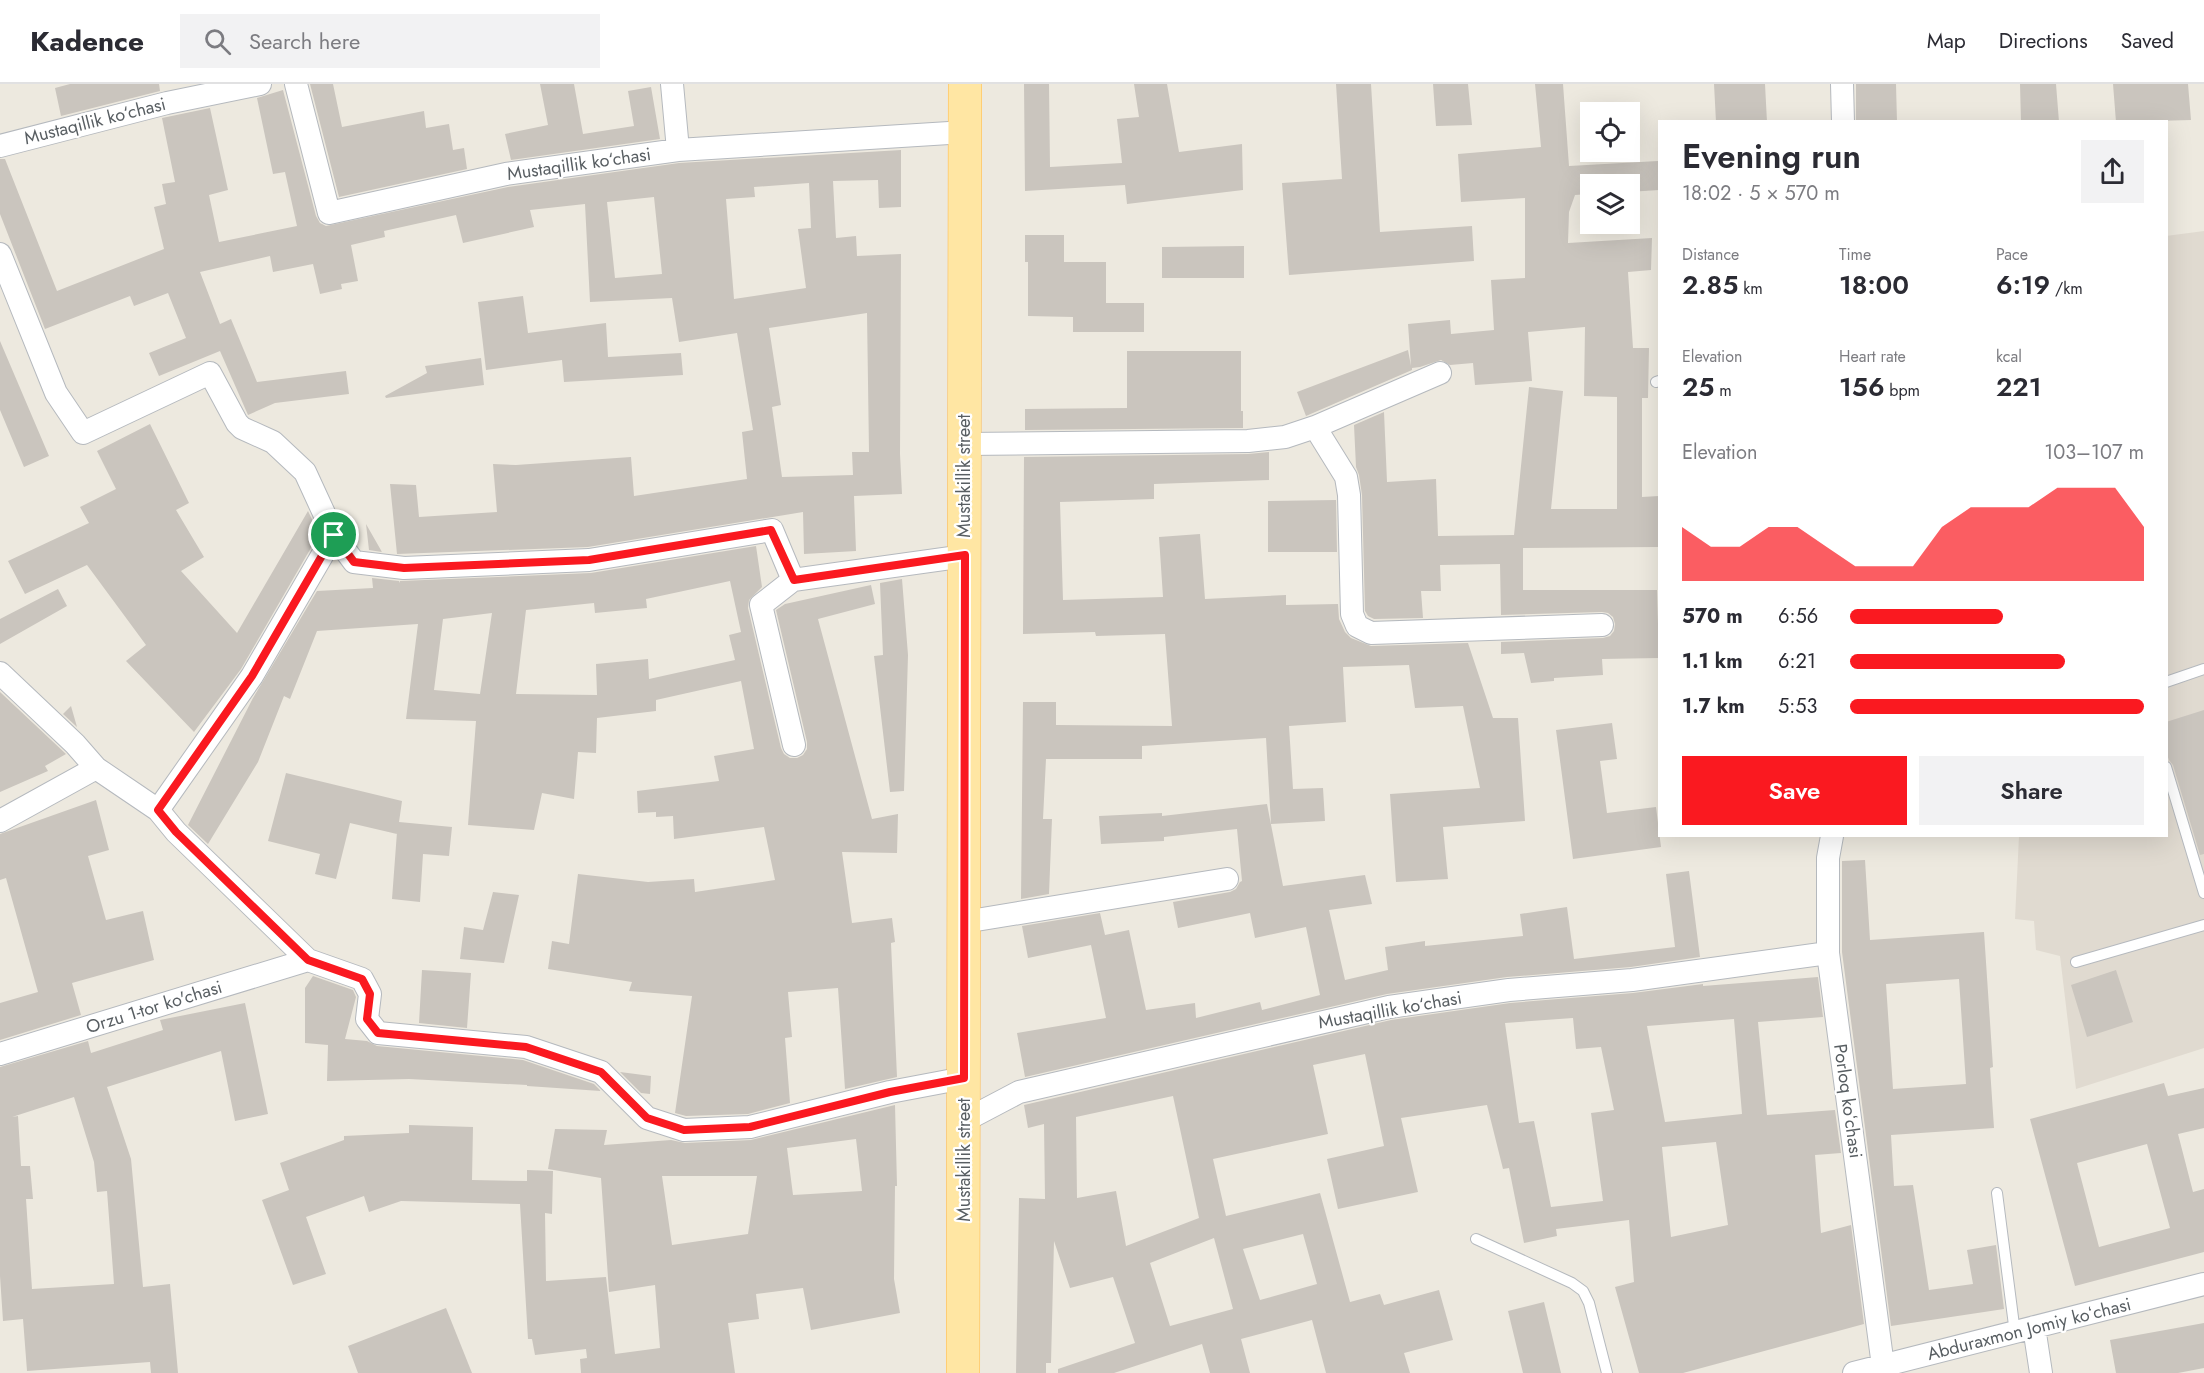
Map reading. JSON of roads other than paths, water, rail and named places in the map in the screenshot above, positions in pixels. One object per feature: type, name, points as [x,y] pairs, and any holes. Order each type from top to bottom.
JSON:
[{"type":"main road","name":"Mustakillik street","points":[[963,1373],[965,84]]},
{"type":"street","name":"Mustaqillik ko‘chasi","points":[[0,146],[167,103],[260,84]]},
{"type":"street","name":"Mustaqillik ko‘chasi","points":[[296,84],[329,213],[506,174],[678,150],[965,132]]},
{"type":"street","points":[[672,84],[678,150]]},
{"type":"street","points":[[1842,84],[1843,120]]},
{"type":"street","points":[[0,254],[56,393],[83,433],[210,373],[237,423],[242,428],[273,442],[305,472],[334,535],[354,562],[404,568],[589,560],[771,530],[794,580]]},
{"type":"street","points":[[964,444],[1248,441],[1285,437],[1315,427],[1440,373]]},
{"type":"street","points":[[1315,427],[1346,477],[1349,495],[1352,614],[1357,626],[1371,633],[1602,626]]},
{"type":"street","points":[[158,810],[252,676],[334,535]]},
{"type":"street","points":[[794,745],[761,605],[794,580],[965,555]]},
{"type":"street","points":[[0,674],[75,744],[96,768],[158,810],[176,832],[308,960],[362,979],[370,994],[367,1019],[378,1033],[526,1047],[601,1072],[647,1118],[684,1130],[750,1127],[890,1092],[964,1078]]},
{"type":"street","points":[[0,821],[96,768]]},
{"type":"street","name":"Porloq koʻchasi","points":[[1832,837],[1828,858],[1828,953],[1883,1366]]},
{"type":"street","points":[[964,922],[1227,879]]},
{"type":"street","name":"Mustaqillik ko‘chasi","points":[[964,1121],[1019,1092],[1389,1006],[1509,990],[1632,980],[1828,953]]},
{"type":"street","name":"Orzu 1-tor ko'chasi","points":[[0,1054],[308,960]]},
{"type":"street","name":"Abduraxmon Jomiy koʻchasi","points":[[1854,1373],[2204,1284]]},
{"type":"street","points":[[2025,1330],[2041,1373]]},
{"type":"lane","points":[[2168,680],[2204,669]]},
{"type":"lane","points":[[2168,774],[2204,893]]},
{"type":"lane","points":[[2076,962],[2204,925]]},
{"type":"lane","points":[[1997,1192],[2025,1330]]},
{"type":"lane","points":[[1476,1239],[1572,1283],[1583,1291],[1589,1303],[1607,1373]]}]
